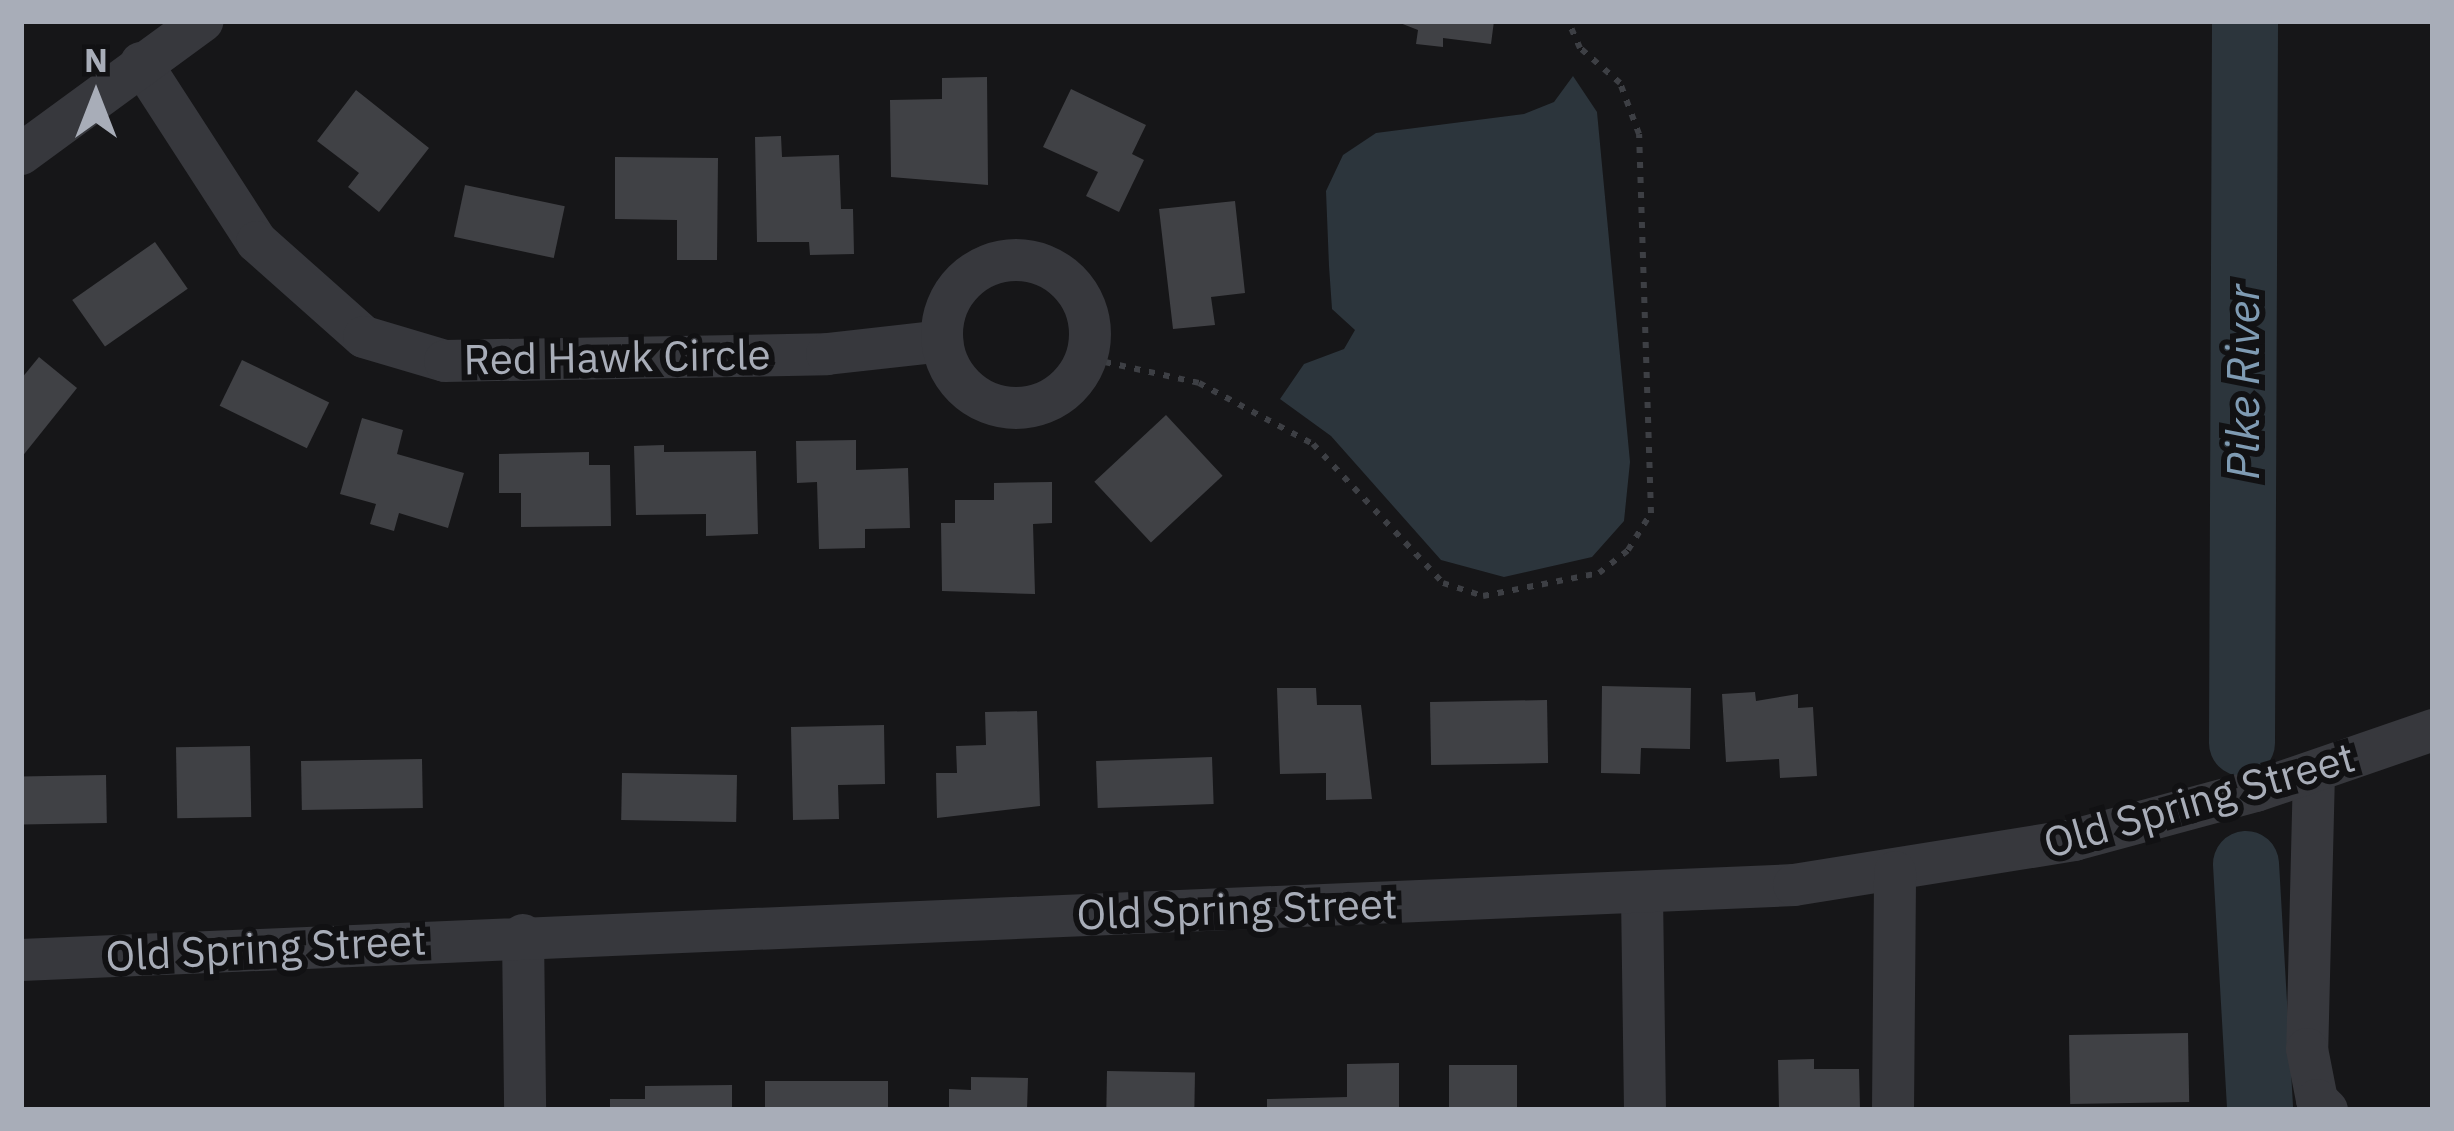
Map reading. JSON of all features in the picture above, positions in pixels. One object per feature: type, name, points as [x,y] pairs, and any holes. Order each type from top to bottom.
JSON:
[{"type":"street","points":[[21,154],[203,21]]},
{"type":"street","name":"Red Hawk Circle","points":[[141,63],[257,242],[364,337],[446,361],[827,354],[942,341]]},
{"type":"street","points":[[993,264],[1042,264],[1080,296],[1090,344],[1083,367],[1049,401],[1002,407],[961,384],[942,341],[944,316],[971,275],[993,264]]},
{"type":"street","name":"Old Spring Street","points":[[21,960],[523,934],[1642,895],[1895,872],[2074,840],[2256,791],[2433,730]]},
{"type":"street","points":[[2314,772],[2307,1049],[2317,1100],[2327,1110]]},
{"type":"street","points":[[1893,1110],[1895,872]]},
{"type":"street","points":[[1642,895],[1645,1110]]},
{"type":"street","points":[[523,934],[525,1110]]},
{"type":"path","points":[[1083,367],[1105,362],[1199,382],[1313,444],[1444,583],[1483,596],[1599,573],[1628,550],[1651,513],[1639,134],[1620,83],[1580,48],[1568,21]]},
{"type":"shaded area","points":[[1573,76],[1597,112],[1630,462],[1624,521],[1592,557],[1504,577],[1441,560],[1331,436],[1280,399],[1304,364],[1344,349],[1355,330],[1332,309],[1329,266],[1326,191],[1343,155],[1376,133],[1524,114],[1554,102]]},
{"type":"building","points":[[1395,21],[1494,21],[1491,44],[1443,38],[1443,47],[1416,44],[1418,30]]},
{"type":"building","points":[[987,77],[988,185],[891,177],[890,100],[942,99],[942,78]]},
{"type":"building","points":[[1071,89],[1146,125],[1132,154],[1144,160],[1119,212],[1086,196],[1098,172],[1043,147]]},
{"type":"building","points":[[356,90],[429,148],[379,212],[348,187],[359,173],[317,141]]},
{"type":"building","points":[[781,136],[782,157],[839,155],[841,209],[853,209],[854,254],[810,255],[809,242],[757,242],[755,137]]},
{"type":"building","points":[[615,157],[718,158],[717,260],[677,260],[677,220],[615,219]]},
{"type":"building","points":[[465,185],[565,206],[554,258],[454,237]]},
{"type":"building","points":[[1235,201],[1245,293],[1211,297],[1215,325],[1173,329],[1159,209]]},
{"type":"building","points":[[155,242],[188,289],[105,347],[72,300]]},
{"type":"building","points":[[39,357],[77,388],[21,458],[21,379]]},
{"type":"building","points":[[242,360],[329,403],[307,448],[220,406]]},
{"type":"building","points":[[1166,415],[1223,476],[1151,543],[1094,482]]},
{"type":"building","points":[[362,418],[403,430],[397,454],[464,473],[448,528],[399,513],[394,531],[370,524],[376,504],[340,494]]},
{"type":"building","points":[[856,440],[856,470],[908,468],[910,528],[865,529],[865,548],[819,549],[817,482],[797,483],[796,441]]},
{"type":"building","points":[[664,445],[664,452],[756,451],[758,534],[706,536],[706,514],[636,515],[634,446]]},
{"type":"building","points":[[589,452],[589,465],[610,465],[611,526],[521,527],[521,493],[499,493],[499,454]]},
{"type":"building","points":[[1052,482],[1052,523],[1033,524],[1035,594],[942,591],[941,523],[955,523],[955,500],[994,500],[994,483]]},
{"type":"building","points":[[1602,686],[1691,688],[1690,749],[1641,748],[1640,774],[1601,773]]},
{"type":"building","points":[[1277,688],[1316,688],[1317,705],[1361,705],[1372,799],[1326,800],[1326,773],[1280,774]]},
{"type":"building","points":[[1755,692],[1756,701],[1798,694],[1798,708],[1813,707],[1817,776],[1780,778],[1779,759],[1726,762],[1722,694]]},
{"type":"building","points":[[1547,700],[1548,763],[1431,765],[1430,702]]},
{"type":"building","points":[[1037,711],[1040,806],[937,818],[936,773],[957,773],[956,746],[986,745],[985,712]]},
{"type":"building","points":[[884,725],[885,784],[838,785],[839,819],[793,820],[791,727]]},
{"type":"building","points":[[250,746],[251,817],[177,818],[176,747]]},
{"type":"building","points":[[1212,757],[1214,804],[1098,808],[1096,761]]},
{"type":"building","points":[[422,759],[423,808],[302,810],[301,761]]},
{"type":"building","points":[[622,773],[737,775],[736,822],[621,820]]},
{"type":"building","points":[[106,775],[107,823],[22,824],[21,776]]},
{"type":"building","points":[[2188,1033],[2189,1102],[2070,1104],[2069,1035]]},
{"type":"building","points":[[1814,1059],[1814,1069],[1859,1069],[1860,1110],[1779,1110],[1778,1060]]},
{"type":"building","points":[[1399,1063],[1399,1110],[1267,1110],[1267,1099],[1347,1097],[1347,1064]]},
{"type":"building","points":[[1449,1065],[1517,1065],[1517,1110],[1449,1110]]},
{"type":"building","points":[[1107,1071],[1195,1073],[1194,1110],[1106,1110]]},
{"type":"building","points":[[971,1077],[1028,1078],[1027,1110],[949,1110],[949,1089],[971,1090]]},
{"type":"building","points":[[765,1081],[888,1081],[888,1110],[765,1110]]},
{"type":"building","points":[[732,1085],[732,1110],[610,1110],[610,1099],[645,1099],[645,1086]]},
{"type":"waterway","name":"Pike River","points":[[2242,743],[2245,21]]},
{"type":"waterway","name":"Pike River","points":[[2246,864],[2260,1110]]}]
